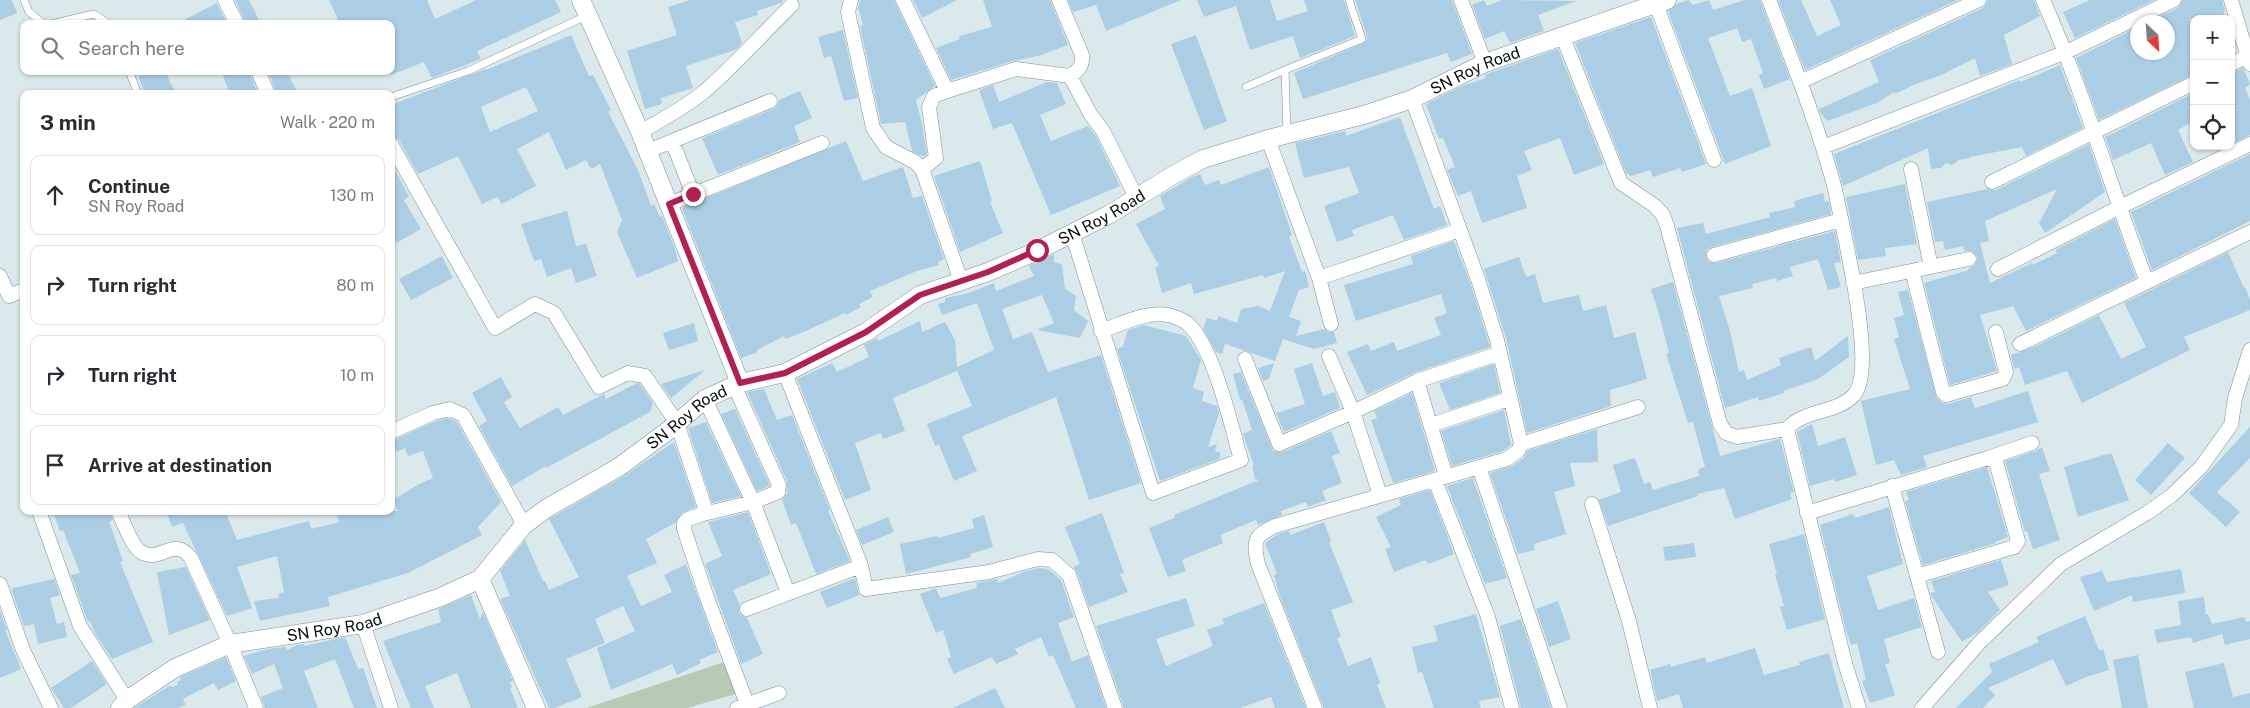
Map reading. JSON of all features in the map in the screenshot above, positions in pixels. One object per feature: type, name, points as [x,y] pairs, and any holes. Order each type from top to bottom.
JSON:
[{"type":"street","points":[[225,0],[235,20]]},
{"type":"street","points":[[851,0],[848,12],[873,128],[886,147],[915,162],[922,168],[961,281]]},
{"type":"street","points":[[903,0],[947,90]]},
{"type":"street","points":[[922,168],[936,158],[929,108],[934,96],[947,90],[1016,70],[1070,76],[1080,69],[1083,62],[1059,0]]},
{"type":"street","points":[[1461,0],[1485,63]]},
{"type":"street","points":[[1562,35],[1621,183],[1654,206],[1663,216],[1720,424],[1726,433],[1737,438],[1786,429],[1794,421],[1837,406],[1854,395],[1861,381],[1864,356],[1853,283],[1835,190],[1823,147],[1769,0]]},
{"type":"street","points":[[1800,82],[1979,0]]},
{"type":"street","points":[[2043,0],[2066,52],[2094,131],[2118,208],[2148,282]]},
{"type":"street","points":[[1823,147],[2066,52],[2174,0]]},
{"type":"street","points":[[2230,0],[2249,60],[2235,63]]},
{"type":"street","points":[[1661,2],[1714,160]]},
{"type":"street","name":"SN Roy Road","points":[[124,704],[175,668],[230,644],[364,624],[441,597],[480,579],[524,525],[546,508],[619,467],[705,399],[737,384],[785,373],[866,332],[920,295],[988,272],[1072,233],[1110,214],[1203,159],[1268,139],[1355,118],[1412,99],[1485,63],[1661,2]]},
{"type":"street","points":[[640,132],[674,113],[703,92],[734,65],[792,5]]},
{"type":"street","points":[[585,8],[648,151],[737,384],[779,485],[778,492],[772,496],[702,514],[688,519],[684,523],[684,529],[742,706],[779,693]]},
{"type":"street","points":[[260,75],[266,90]]},
{"type":"street","points":[[1070,76],[1091,115],[1103,131],[1136,197]]},
{"type":"street","points":[[1992,182],[2190,84]]},
{"type":"street","points":[[1315,708],[1260,570],[1254,547],[1260,534],[1275,526],[1507,459],[1518,450],[1521,444],[1500,353],[1478,279],[1412,99]]},
{"type":"street","points":[[648,151],[770,101]]},
{"type":"street","points":[[1268,139],[1319,278],[1331,324]]},
{"type":"street","points":[[672,141],[693,194]]},
{"type":"street","points":[[669,204],[822,143]]},
{"type":"street","points":[[1998,269],[2250,144]]},
{"type":"street","points":[[395,151],[495,328],[535,304],[554,313],[599,387],[628,372],[646,376],[677,423],[704,501],[705,508],[702,514]]},
{"type":"street","points":[[1911,169],[1932,267]]},
{"type":"street","points":[[1714,255],[1841,220]]},
{"type":"street","points":[[1319,278],[1460,230]]},
{"type":"street","points":[[2020,344],[2250,232]]},
{"type":"street","points":[[1072,233],[1101,331],[1153,493],[1241,460],[1208,356],[1188,323],[1168,315],[1147,315],[1101,331]]},
{"type":"street","points":[[1853,283],[1969,259]]},
{"type":"street","points":[[1912,271],[1943,392],[1946,395],[2003,379],[2006,372],[1996,332]]},
{"type":"street","points":[[0,276],[4,298],[20,292]]},
{"type":"street","points":[[1922,708],[1980,642],[2060,564],[2148,513],[2171,496],[2201,467],[2231,425],[2235,398],[2250,350]]},
{"type":"street","points":[[1245,359],[1279,444],[1353,412],[1417,381],[1500,353]]},
{"type":"street","points":[[1329,356],[1353,412],[1380,495]]},
{"type":"street","points":[[785,373],[861,566],[866,589],[990,572],[1038,559],[1052,560],[1068,575],[1115,708]]},
{"type":"street","points":[[1417,381],[1431,426],[1441,478],[1488,617],[1512,708]]},
{"type":"street","points":[[705,399],[753,502],[788,593]]},
{"type":"street","points":[[1431,426],[1510,399]]},
{"type":"street","points":[[1521,444],[1638,407]]},
{"type":"street","points":[[395,430],[433,413],[450,409],[463,415],[524,525]]},
{"type":"street","points":[[1786,429],[1845,663],[1859,708]]},
{"type":"street","points":[[1807,513],[2032,443]]},
{"type":"street","points":[[1917,576],[2014,547],[2018,541],[1996,462],[1988,458]]},
{"type":"street","points":[[1479,467],[1560,708]]},
{"type":"street","points":[[1892,486],[1938,652]]},
{"type":"street","points":[[1592,504],[1629,620],[1650,708]]},
{"type":"street","points":[[41,515],[80,626],[124,704]]},
{"type":"street","points":[[120,515],[141,552],[155,555],[175,548],[184,550],[191,558],[230,644],[256,708]]},
{"type":"street","points":[[748,609],[861,566]]},
{"type":"street","points":[[480,579],[536,708]]},
{"type":"street","points":[[0,584],[23,650],[51,708]]},
{"type":"street","points":[[364,624],[391,708]]},
{"type":"lane","points":[[24,0],[29,12],[39,20]]},
{"type":"lane","points":[[1246,87],[1362,39],[1349,0]]},
{"type":"lane","points":[[395,96],[468,71],[585,8]]},
{"type":"lane","points":[[68,20],[94,14],[103,20]]},
{"type":"lane","points":[[1286,70],[1287,135]]},
{"type":"lane","points":[[131,75],[136,90]]},
{"type":"green space","points":[[730,660],[739,693],[687,708],[587,708]]},
{"type":"building","points":[[0,0],[12,0],[17,13],[0,20]]},
{"type":"building","points":[[235,0],[249,0],[259,20],[244,20]]},
{"type":"building","points":[[329,0],[427,0],[435,19],[476,0],[555,0],[561,12],[477,51],[481,59],[432,78],[424,62],[395,73],[395,20],[338,20]]},
{"type":"building","points":[[690,0],[783,0],[783,2],[757,11],[758,15],[735,22],[742,43],[735,50],[686,66],[693,88],[661,98],[662,104],[645,109],[627,51],[677,35],[668,7]]},
{"type":"building","points":[[860,0],[894,0],[935,86],[916,100],[927,154],[925,156],[912,151],[905,122],[881,124],[860,26],[863,25],[858,7]]},
{"type":"building","points":[[913,0],[957,0],[922,18]]},
{"type":"building","points":[[983,0],[1050,0],[1068,45],[1038,56],[1013,61],[951,80],[936,48],[960,39],[959,36],[992,27]]},
{"type":"building","points":[[1068,0],[1181,0],[1106,31],[1096,5],[1073,12]]},
{"type":"building","points":[[1197,0],[1270,0],[1277,21],[1308,11],[1304,0],[1344,0],[1355,36],[1300,58],[1293,36],[1250,50],[1236,6],[1204,17]]},
{"type":"building","points":[[1355,0],[1452,0],[1472,54],[1451,62],[1447,53],[1303,99],[1294,73],[1366,42],[1367,37]]},
{"type":"building","points":[[1484,0],[1487,6],[1502,0],[1576,1],[1538,15],[1544,31],[1510,43],[1504,31],[1485,39],[1472,5]]},
{"type":"building","points":[[1689,0],[1692,5],[1709,0],[1713,10],[1745,0],[1760,0],[1790,79],[1764,89],[1759,75],[1763,73],[1751,39],[1742,42],[1737,28],[1708,38],[1730,96],[1752,88],[1771,146],[1725,164],[1668,11],[1676,4]]},
{"type":"building","points":[[1778,0],[1801,0],[1817,36],[1841,25],[1830,0],[1958,0],[1805,70]]},
{"type":"building","points":[[1988,0],[2034,0],[2040,16],[2004,35],[2012,64],[1980,76],[1975,58],[1939,76],[1895,94],[1894,92],[1877,103],[1827,121],[1820,112],[1819,109],[1879,82],[1870,60],[1983,8]]},
{"type":"building","points":[[2090,0],[2154,0],[2075,38],[2063,12]]},
{"type":"building","points":[[2183,0],[2222,0],[2225,11],[2223,11],[2225,15],[2190,15],[2190,76],[2099,120],[2076,58],[2130,31],[2130,60],[2175,60],[2175,15],[2162,15],[2178,8]]},
{"type":"building","points":[[217,3],[225,20],[184,20]]},
{"type":"building","points":[[1651,17],[1706,164],[1682,172],[1680,168],[1653,177],[1650,170],[1631,176],[1626,173],[1575,43]]},
{"type":"building","points":[[843,30],[858,98],[844,101],[831,56],[824,58],[818,37]]},
{"type":"building","points":[[571,35],[589,76],[593,75],[611,110],[608,112],[638,170],[651,206],[654,204],[660,217],[662,216],[678,261],[637,278],[617,232],[622,220],[600,164],[591,169],[586,160],[566,170],[549,132],[517,149],[536,186],[502,204],[497,197],[482,204],[458,156],[418,174],[399,140],[395,138],[395,103]],"holes":[[[526,87],[538,111],[490,132],[481,107]]]},
{"type":"building","points":[[1196,35],[1227,121],[1204,130],[1171,44]]},
{"type":"building","points":[[1558,49],[1604,164],[1574,175],[1560,138],[1524,151],[1532,170],[1517,176],[1527,208],[1482,223],[1471,191],[1458,196],[1447,170],[1455,167],[1443,138],[1439,139],[1426,104],[1462,86],[1486,78],[1485,75],[1489,73]]},
{"type":"building","points":[[2060,65],[2083,128],[2026,156],[2022,147],[1970,157],[1959,160],[1952,165],[1946,163],[1941,168],[1931,169],[1928,148],[1843,186],[1834,154],[2020,80],[2021,82]]},
{"type":"building","points":[[2243,68],[2250,84],[2245,88],[2250,100],[2250,135],[2235,142],[2235,105],[2235,71]]},
{"type":"building","points":[[142,75],[167,75],[174,90],[144,90],[138,77]]},
{"type":"building","points":[[223,75],[251,75],[256,90],[228,90]]},
{"type":"building","points":[[270,75],[289,75],[296,90],[275,90]]},
{"type":"building","points":[[1047,82],[1057,83],[1066,104],[1040,115],[1051,141],[1088,126],[1096,136],[1120,186],[1051,215],[1012,123],[993,129],[979,90],[993,85],[999,102]]},
{"type":"building","points":[[800,91],[812,118],[794,126],[800,142],[718,175],[702,138],[773,109],[777,106],[779,100]]},
{"type":"building","points":[[2190,95],[2190,123],[2178,130],[2193,162],[2165,175],[2151,143],[2113,160],[2105,137]]},
{"type":"building","points":[[1400,117],[1434,209],[1440,206],[1447,225],[1404,240],[1393,215],[1352,230],[1354,236],[1337,242],[1324,206],[1359,193],[1349,167],[1304,178],[1295,143],[1346,131],[1346,136]]},
{"type":"building","points":[[846,141],[863,181],[903,167],[913,198],[922,196],[944,259],[938,262],[939,265],[917,271],[870,291],[873,297],[859,304],[861,307],[846,315],[845,313],[785,339],[784,336],[757,350],[758,352],[741,358],[682,208]]},
{"type":"building","points":[[2089,144],[2105,192],[2045,233],[2039,223],[2057,189],[1985,221],[1989,241],[1980,243],[1990,283],[2057,253],[2055,250],[2115,219],[2136,278],[2026,331],[2013,306],[1980,315],[1997,371],[1950,385],[1924,283],[1969,270],[1969,268],[1975,265],[1978,258],[1972,251],[1964,251],[1963,246],[1945,250],[1943,241],[1935,242],[1927,202],[1987,189],[1996,190]]},
{"type":"building","points":[[2250,154],[2250,221],[2152,270],[2131,212]]},
{"type":"building","points":[[980,161],[992,201],[990,202],[1003,233],[960,252],[934,176]]},
{"type":"building","points":[[1269,167],[1292,235],[1289,237],[1302,272],[1305,271],[1309,287],[1299,290],[1289,317],[1301,321],[1296,336],[1324,329],[1328,332],[1334,332],[1337,343],[1314,349],[1283,339],[1275,361],[1225,344],[1222,354],[1216,352],[1203,329],[1207,318],[1217,321],[1218,316],[1237,323],[1241,309],[1258,306],[1270,311],[1285,271],[1264,278],[1263,275],[1194,294],[1191,283],[1162,293],[1155,267],[1159,266],[1136,224],[1165,209],[1160,196],[1192,177],[1200,174],[1205,185],[1219,180],[1221,185]]},
{"type":"building","points":[[395,170],[409,197],[404,200],[421,229],[395,244]]},
{"type":"building","points":[[1905,184],[1917,244],[1885,248],[1886,256],[1858,260],[1846,197]]},
{"type":"building","points":[[1823,193],[1825,202],[1829,201],[1831,214],[1712,247],[1707,249],[1706,257],[1708,262],[1716,263],[1835,231],[1841,262],[1834,263],[1841,287],[1828,290],[1818,259],[1790,267],[1793,276],[1777,281],[1776,278],[1752,284],[1753,288],[1719,296],[1730,331],[1739,372],[1744,370],[1747,380],[1781,365],[1779,358],[1811,347],[1815,361],[1848,336],[1849,357],[1818,379],[1783,391],[1784,393],[1759,401],[1758,397],[1725,408],[1677,228],[1703,223],[1706,234],[1770,217],[1769,213],[1795,207],[1794,201]]},
{"type":"building","points":[[567,211],[576,246],[586,244],[597,276],[576,283],[571,268],[547,277],[541,259],[534,261],[521,224]]},
{"type":"building","points":[[1454,241],[1470,282],[1490,347],[1414,373],[1367,395],[1347,352],[1368,344],[1371,351],[1394,342],[1397,351],[1441,335],[1434,318],[1447,313],[1441,294],[1356,321],[1344,285],[1413,264],[1411,256]]},
{"type":"building","points":[[2228,252],[2250,300],[2250,310],[2184,337],[2190,350],[2082,403],[2067,371],[2025,385],[2019,367],[2014,369],[2011,355],[2034,347],[2099,315],[2121,359],[2146,347],[2124,303]]},
{"type":"building","points":[[1054,254],[1054,262],[1062,265],[1065,289],[1076,296],[1074,310],[1088,321],[1080,338],[1037,330],[1054,323],[1042,295],[1002,309],[1013,339],[1032,332],[1048,372],[1101,355],[1141,483],[1089,500],[1056,397],[962,436],[977,471],[954,481],[939,445],[935,446],[927,424],[972,406],[957,371],[893,398],[905,431],[883,439],[881,433],[855,443],[871,490],[845,500],[797,379],[832,363],[837,372],[869,357],[864,345],[877,338],[878,341],[920,321],[922,332],[945,322],[955,340],[957,367],[994,350],[977,303],[942,315],[938,304],[945,302],[945,298],[969,293],[994,283],[996,291],[1034,276],[1029,266]]},
{"type":"building","points":[[442,256],[453,278],[411,300],[399,279]]},
{"type":"building","points":[[1519,257],[1526,277],[1535,274],[1543,303],[1579,295],[1583,311],[1606,305],[1614,338],[1635,332],[1647,379],[1610,390],[1611,406],[1527,433],[1506,338],[1484,269]]},
{"type":"building","points":[[1673,282],[1720,456],[1780,439],[1794,492],[1790,493],[1792,499],[1735,519],[1724,488],[1697,494],[1698,496],[1608,526],[1599,500],[1621,492],[1613,465],[1635,458],[1644,484],[1650,482],[1653,490],[1699,476],[1698,469],[1705,467],[1693,422],[1688,423],[1666,354],[1669,353],[1651,289]]},
{"type":"building","points":[[1908,290],[1937,398],[1943,403],[1948,404],[1971,397],[1975,408],[2028,391],[2038,422],[1923,456],[1927,467],[1901,475],[1894,460],[1876,465],[1861,401],[1910,389],[1894,339],[1899,337],[1894,318],[1904,315],[1898,292]]},
{"type":"building","points":[[694,323],[698,341],[669,350],[663,333]]},
{"type":"building","points":[[1144,325],[1186,336],[1201,360],[1193,388],[1204,392],[1202,401],[1217,406],[1219,413],[1208,447],[1217,444],[1215,451],[1221,453],[1219,459],[1160,481],[1117,349],[1125,346],[1123,346],[1128,330]]},
{"type":"building","points":[[1274,363],[1269,379],[1263,381],[1258,368]]},
{"type":"building","points":[[1312,363],[1323,396],[1335,392],[1340,408],[1284,432],[1276,413],[1305,404],[1294,369]]},
{"type":"building","points":[[1494,364],[1500,393],[1450,410],[1439,383]]},
{"type":"building","points":[[704,370],[671,398],[661,384]]},
{"type":"building","points":[[1241,372],[1273,451],[1282,452],[1331,431],[1340,453],[1332,456],[1342,483],[1322,491],[1326,500],[1308,507],[1306,502],[1281,511],[1282,515],[1258,525],[1256,520],[1220,535],[1223,543],[1182,560],[1186,571],[1168,577],[1149,528],[1175,518],[1174,515],[1259,480],[1255,479],[1252,465],[1254,465],[1243,434],[1252,430],[1242,399],[1240,400],[1233,374]]},
{"type":"building","points":[[501,377],[512,397],[504,402],[520,428],[558,407],[563,415],[604,394],[606,399],[637,383],[640,384],[653,403],[650,412],[546,468],[546,466],[512,486],[479,426],[487,421],[472,393]]},
{"type":"building","points":[[764,389],[777,420],[792,415],[830,510],[828,511],[850,561],[816,574],[796,523],[791,525],[782,500],[787,493],[787,481],[747,392]]},
{"type":"building","points":[[1412,393],[1435,471],[1393,483],[1371,420],[1377,418],[1374,411]]},
{"type":"building","points":[[735,409],[770,486],[757,491],[721,414]]},
{"type":"building","points":[[1504,410],[1511,445],[1503,451],[1452,466],[1441,431]]},
{"type":"building","points":[[449,418],[457,422],[501,502],[478,527],[482,535],[408,573],[328,597],[330,606],[260,621],[254,601],[279,598],[278,594],[284,592],[277,556],[237,567],[252,608],[227,616],[183,523],[172,527],[168,515],[227,515],[237,540],[309,521],[311,529],[339,522],[337,515],[395,515],[395,511],[398,511],[395,499],[433,478],[423,451],[408,456],[405,448],[395,452],[395,439],[436,421]]},
{"type":"building","points":[[706,422],[741,496],[712,503],[688,428]]},
{"type":"building","points":[[1812,424],[1818,446],[1845,437],[1857,475],[1835,482],[1834,479],[1810,486],[1797,432]]},
{"type":"building","points":[[2250,427],[2250,458],[2217,492],[2240,512],[2226,527],[2189,493]]},
{"type":"building","points":[[1597,429],[1598,462],[1570,463],[1575,486],[1554,492],[1566,534],[1534,544],[1535,550],[1518,554],[1490,473],[1512,466],[1524,458],[1527,451]]},
{"type":"building","points":[[674,442],[696,507],[682,513],[675,523],[646,539],[657,563],[627,576],[641,606],[672,592],[664,575],[686,564],[718,652],[699,660],[701,663],[677,675],[672,664],[611,690],[597,648],[635,631],[623,606],[595,619],[605,643],[566,659],[582,697],[555,708],[549,708],[500,599],[510,596],[500,571],[525,540],[543,581],[545,581],[549,590],[579,577],[549,519],[624,476]]},
{"type":"building","points":[[2168,443],[2185,458],[2151,495],[2135,480]]},
{"type":"building","points":[[2042,447],[2050,471],[2039,474],[2060,540],[2033,549],[2027,531],[2025,532],[2005,461]]},
{"type":"building","points":[[2112,454],[2129,500],[2078,517],[2064,467]]},
{"type":"building","points":[[1987,467],[2008,537],[1996,543],[1923,565],[1905,501],[1909,500],[1906,492]]},
{"type":"building","points":[[1473,478],[1507,578],[1485,584],[1447,486]]},
{"type":"building","points":[[1430,490],[1454,554],[1428,564],[1426,560],[1394,572],[1385,549],[1391,547],[1376,517],[1401,505],[1399,499]]},
{"type":"building","points":[[1889,507],[1903,564],[1867,576],[1878,610],[1914,598],[1922,627],[1884,639],[1890,663],[1885,664],[1895,695],[1870,703],[1862,681],[1866,680],[1857,643],[1851,645],[1845,627],[1820,525],[1853,514],[1855,518]]},
{"type":"building","points":[[748,512],[771,574],[733,590],[740,605],[739,613],[747,618],[763,654],[741,664],[705,564],[722,556],[708,522]]},
{"type":"building","points":[[1102,513],[1124,573],[1120,574],[1128,592],[1089,607],[1077,572],[1073,567],[1080,564],[1065,527]]},
{"type":"building","points":[[54,515],[111,515],[113,520],[109,522],[123,561],[120,562],[153,642],[112,659],[96,635],[90,621],[88,622],[71,575],[80,573],[63,530],[60,531]]},
{"type":"building","points":[[984,515],[993,547],[970,554],[971,557],[906,574],[900,544],[937,536],[938,538],[974,528],[972,519]]},
{"type":"building","points":[[888,517],[894,532],[862,545],[856,530]]},
{"type":"building","points":[[1324,522],[1331,541],[1329,542],[1353,602],[1331,610],[1341,637],[1337,638],[1348,666],[1371,657],[1380,683],[1377,685],[1386,708],[1324,708],[1280,597],[1274,575],[1277,574],[1265,543],[1278,534],[1289,531],[1290,535]]},
{"type":"building","points":[[1804,534],[1825,619],[1787,630],[1780,607],[1784,606],[1769,544]]},
{"type":"building","points":[[1694,543],[1696,557],[1665,561],[1663,547]]},
{"type":"building","points":[[2001,560],[2009,585],[1988,592],[2000,610],[1978,632],[1962,642],[1931,595],[1931,593],[1935,592],[1931,581]]},
{"type":"building","points":[[186,567],[210,620],[169,635],[157,572]]},
{"type":"building","points":[[1039,568],[1048,569],[1061,580],[1074,617],[1058,623],[1072,662],[1088,655],[1106,708],[1076,708],[1053,655],[1049,657],[1041,637],[1015,649],[1018,654],[996,664],[992,657],[954,674],[947,659],[951,657],[943,630],[936,633],[920,594],[936,588],[940,598],[977,588],[976,583],[997,579],[998,583],[1023,572]]},
{"type":"building","points":[[2181,569],[2185,593],[2133,602],[2132,595],[2094,611],[2080,577],[2102,571],[2107,582]]},
{"type":"building","points":[[855,578],[859,595],[827,608],[820,592]]},
{"type":"building","points":[[54,579],[60,595],[50,598],[57,624],[64,622],[67,637],[38,644],[34,624],[24,626],[12,591],[13,588]]},
{"type":"building","points":[[471,595],[480,619],[483,612],[513,681],[510,682],[512,687],[510,688],[518,708],[471,708],[457,673],[425,686],[434,708],[411,708],[383,641],[441,622],[438,609]]},
{"type":"building","points":[[2204,597],[2206,615],[2208,614],[2212,624],[2244,617],[2246,622],[2250,621],[2250,639],[2225,645],[2222,634],[2193,643],[2191,637],[2157,643],[2154,630],[2181,625],[2178,601]]},
{"type":"building","points":[[1186,598],[1195,626],[1156,639],[1166,666],[1213,646],[1207,630],[1224,624],[1222,619],[1264,603],[1306,708],[1275,708],[1271,697],[1240,708],[1124,708],[1096,626]]},
{"type":"building","points":[[1558,601],[1571,639],[1549,647],[1536,609]]},
{"type":"building","points":[[0,611],[7,630],[5,630],[21,669],[0,678]]},
{"type":"building","points":[[1476,614],[1500,697],[1479,701],[1481,708],[1434,708],[1422,672],[1418,673],[1412,647],[1438,641],[1434,626]]},
{"type":"building","points":[[2085,616],[2099,650],[2103,649],[2109,670],[2066,686],[2053,659],[1988,688],[1995,695],[1983,708],[1956,708],[1992,672],[1989,664],[2039,642],[2036,637]]},
{"type":"building","points":[[1521,619],[1551,708],[1521,708],[1500,626]]},
{"type":"building","points":[[345,637],[358,669],[363,668],[377,708],[354,708],[335,659],[304,671],[318,708],[265,708],[261,697],[283,688],[274,664],[252,674],[244,656],[268,649],[285,647],[287,650],[297,645],[303,644],[304,646]]},
{"type":"building","points":[[1755,648],[1764,675],[1800,665],[1799,662],[1829,653],[1844,708],[1683,708],[1679,694],[1657,701],[1650,670],[1670,664],[1671,667],[1705,657],[1707,663]]},
{"type":"building","points":[[2138,655],[2148,708],[2122,708],[2113,660]]},
{"type":"building","points":[[226,657],[236,681],[218,690],[214,683],[183,699],[186,705],[178,708],[134,708],[171,685],[171,687],[178,685],[177,682],[181,680],[180,677]]},
{"type":"building","points":[[92,661],[107,684],[71,708],[64,708],[51,688]]},
{"type":"building","points":[[2224,663],[2233,697],[2250,693],[2250,708],[2194,708],[2185,672]]},
{"type":"building","points":[[995,688],[1005,708],[953,708]]},
{"type":"route","points":[[693,194],[669,204],[740,383],[785,373],[866,332],[920,295],[988,272],[1037,250]]}]
